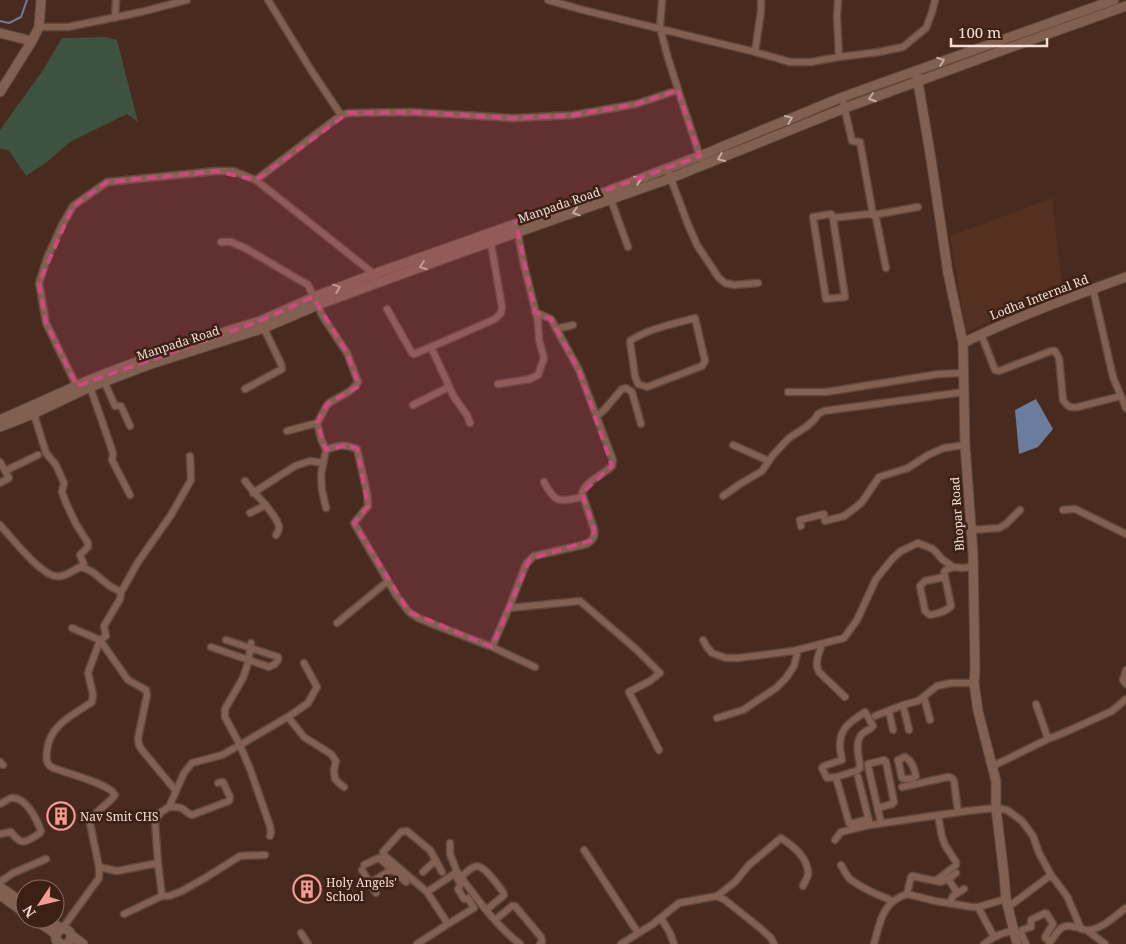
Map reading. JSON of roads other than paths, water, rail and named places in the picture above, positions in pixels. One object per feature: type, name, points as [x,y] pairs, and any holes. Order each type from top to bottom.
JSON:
[{"type":"main road","points":[[0,92],[39,27],[41,0]]},
{"type":"main road","name":"Manpada Road","points":[[490,237],[518,233],[610,196],[668,168],[842,97],[1114,0]]},
{"type":"main road","name":"Manpada Road","points":[[0,427],[89,384],[166,355],[262,325],[315,301],[490,237],[516,223],[671,178],[845,108],[1126,6]]},
{"type":"main road","points":[[0,33],[32,41]]},
{"type":"main road","name":"Bhopar Road","points":[[916,70],[948,273],[963,343],[965,445],[973,567],[974,683],[986,747],[996,781],[996,808],[1007,903],[1017,944]]},
{"type":"main road","name":"Lodha Internal Rd","points":[[963,343],[995,327],[1126,277]]},
{"type":"main road","name":"Manpada Road","points":[[0,420],[32,410]]},
{"type":"main road","points":[[0,887],[15,897]]},
{"type":"main road","points":[[0,895],[15,905]]},
{"type":"main road","points":[[53,929],[59,932],[69,931],[65,943]]},
{"type":"main road","points":[[56,929],[59,932]]},
{"type":"main road","points":[[59,932],[56,940],[65,943],[83,944]]},
{"type":"street","points":[[116,0],[116,18]]},
{"type":"street","points":[[39,27],[68,27],[116,18],[187,0]]},
{"type":"street","points":[[268,0],[341,115]]},
{"type":"street","points":[[548,0],[790,62],[811,62],[903,47],[926,28],[935,0]]},
{"type":"street","points":[[662,0],[660,28],[678,90],[704,165]]},
{"type":"street","points":[[755,52],[761,0]]},
{"type":"street","points":[[838,0],[839,57]]},
{"type":"street","points":[[256,180],[341,115],[348,113],[411,112],[514,118],[573,115],[636,104],[678,90]]},
{"type":"street","points":[[842,97],[852,141],[860,142],[873,215],[876,218],[886,268]]},
{"type":"street","points":[[668,168],[697,245],[719,278],[725,283],[734,285],[758,283]]},
{"type":"street","points":[[79,389],[46,323],[38,283],[62,225],[73,206],[107,182],[233,171],[256,180],[376,278]]},
{"type":"street","points":[[610,196],[628,247]]},
{"type":"street","points":[[833,218],[873,215],[918,207]]},
{"type":"street","points":[[831,214],[833,218],[844,297],[826,299],[813,217],[831,214]]},
{"type":"street","points":[[498,384],[530,379],[538,375],[544,358],[516,223]]},
{"type":"street","points":[[387,309],[414,354],[495,319],[502,312],[502,307],[490,237]]},
{"type":"street","points":[[221,242],[231,242],[245,248],[308,285],[315,301],[347,353],[358,382],[354,388],[327,404],[317,423],[287,431]]},
{"type":"street","points":[[1093,289],[1114,377],[1126,408]]},
{"type":"street","points":[[492,647],[526,564],[530,559],[534,556],[587,544],[592,540],[595,534],[594,529],[582,493],[588,484],[612,466],[612,460],[597,416],[579,370],[551,319],[535,312]]},
{"type":"street","points":[[696,318],[705,361],[702,366],[647,387],[638,384],[630,342],[636,337],[661,328],[696,318]]},
{"type":"street","points":[[245,389],[282,369],[262,325]]},
{"type":"street","points":[[556,330],[574,325]]},
{"type":"street","points":[[981,334],[992,366],[999,372],[1055,351],[1059,358],[1063,400],[1067,406],[1072,408],[1078,407],[1121,396]]},
{"type":"street","points":[[431,347],[454,397],[467,415],[470,423]]},
{"type":"street","points":[[788,392],[826,392],[939,374],[964,373]]},
{"type":"street","points":[[103,379],[115,406],[121,406],[130,426]]},
{"type":"street","points":[[89,384],[112,446],[112,460],[130,495]]},
{"type":"street","points":[[413,405],[450,387]]},
{"type":"street","points":[[597,416],[624,388],[632,392],[641,424]]},
{"type":"street","points":[[723,496],[762,471],[788,438],[806,427],[818,414],[824,411],[964,392]]},
{"type":"street","points":[[0,525],[31,560],[48,574],[56,576],[66,575],[84,564],[80,555],[88,547],[88,543],[66,503],[62,492],[64,483],[56,465],[46,453],[32,410]]},
{"type":"street","points":[[317,423],[326,450],[321,474],[326,508]]},
{"type":"street","points":[[326,450],[348,445],[357,449],[368,506],[354,523],[388,581],[409,612],[418,618],[492,647],[535,667]]},
{"type":"street","points":[[733,445],[769,462]]},
{"type":"street","points":[[801,526],[800,520],[824,514],[825,520],[844,516],[862,502],[879,477],[908,468],[928,455],[944,448],[965,445]]},
{"type":"street","points":[[5,471],[38,454]]},
{"type":"street","points":[[59,932],[99,878],[99,867],[90,823],[93,817],[112,799],[115,793],[110,789],[50,766],[46,759],[47,746],[57,726],[92,702],[93,694],[88,673],[100,640],[106,636],[104,626],[138,562],[171,515],[191,480],[190,456]]},
{"type":"street","points":[[253,492],[295,466],[310,461],[324,464]]},
{"type":"street","points":[[0,462],[9,478],[0,483]]},
{"type":"street","points":[[245,481],[266,505],[277,522],[279,528],[276,535]]},
{"type":"street","points":[[544,482],[550,493],[557,500],[583,497]]},
{"type":"street","points":[[250,513],[266,505]]},
{"type":"street","points":[[1062,510],[1075,509],[1126,534]]},
{"type":"street","points":[[971,530],[999,528],[1006,524],[1020,510]]},
{"type":"street","points":[[703,640],[712,653],[726,658],[738,658],[798,650],[844,638],[857,620],[876,580],[901,551],[918,543],[933,549],[952,567]]},
{"type":"street","points":[[80,567],[96,574],[107,584],[121,592]]},
{"type":"street","points":[[945,577],[925,581],[920,586],[925,611],[930,616],[945,611],[951,606],[944,572],[952,567],[973,567]]},
{"type":"street","points":[[338,623],[388,581]]},
{"type":"street","points":[[509,608],[580,601],[637,650],[660,673],[650,681],[629,692],[659,750]]},
{"type":"street","points":[[72,628],[100,640],[128,680],[146,690],[147,696],[138,738],[139,745],[176,792]]},
{"type":"street","points":[[211,647],[268,667],[275,664],[278,658],[250,645],[226,640]]},
{"type":"street","points":[[822,644],[816,665],[817,668],[845,697]]},
{"type":"street","points":[[250,645],[249,660],[244,678],[225,709],[225,717],[250,769],[270,826],[270,836]]},
{"type":"street","points":[[717,718],[742,710],[776,688],[794,666],[798,650]]},
{"type":"street","points":[[162,896],[155,821],[169,806],[184,773],[192,763],[222,755],[288,717],[308,703],[317,688],[304,663]]},
{"type":"street","points":[[1126,670],[1123,680],[1126,684]]},
{"type":"street","points":[[875,716],[903,705],[918,702],[937,686],[943,684],[974,683]]},
{"type":"street","points":[[924,697],[930,720]]},
{"type":"street","points":[[992,766],[1048,738],[1112,711],[1126,699]]},
{"type":"street","points":[[1036,704],[1048,738]]},
{"type":"street","points":[[903,705],[909,730]]},
{"type":"street","points":[[889,711],[893,730]]},
{"type":"street","points":[[865,712],[873,726],[864,732],[858,743],[860,768],[836,777],[827,778],[822,769],[823,766],[842,760],[840,746],[843,730],[865,712]]},
{"type":"street","points":[[288,717],[304,737],[331,754],[336,761],[334,774],[339,783],[344,787]]},
{"type":"street","points":[[878,808],[894,802],[884,760],[868,764],[881,824]]},
{"type":"street","points":[[836,777],[850,824],[869,822],[881,824],[996,808],[1007,810],[1022,821],[1033,836],[1039,853],[1066,896],[1084,930]]},
{"type":"street","points":[[858,777],[869,822]]},
{"type":"street","points":[[902,786],[910,782],[952,778],[954,780],[958,812]]},
{"type":"street","points":[[169,806],[182,808],[192,815],[229,801],[230,797],[223,782],[218,783]]},
{"type":"street","points":[[0,804],[12,798],[24,802],[41,831],[25,842],[16,839],[11,832],[1,831]]},
{"type":"street","points":[[938,815],[942,837],[956,862],[956,865],[938,879]]},
{"type":"street","points":[[835,840],[841,832],[869,822]]},
{"type":"street","points":[[406,882],[383,853],[401,832],[405,831],[430,850],[442,872]]},
{"type":"street","points":[[621,944],[680,903],[717,896],[735,882],[749,865],[781,838],[799,852],[806,864],[808,876],[803,886]]},
{"type":"street","points":[[450,842],[450,854],[459,874],[486,910],[520,944]]},
{"type":"street","points":[[584,850],[638,933]]},
{"type":"street","points":[[124,914],[162,896],[169,896],[182,891],[240,856],[265,855]]},
{"type":"street","points":[[376,892],[363,868],[378,858],[428,893],[448,924]]},
{"type":"street","points":[[0,882],[14,873],[46,859]]},
{"type":"street","points":[[423,872],[436,860]]},
{"type":"street","points":[[99,867],[117,871],[158,863]]},
{"type":"street","points":[[841,865],[849,878],[875,894],[893,901]]},
{"type":"street","points":[[428,893],[459,874],[479,866],[485,870],[504,895],[486,910]]},
{"type":"street","points":[[370,883],[394,868]]},
{"type":"street","points":[[907,894],[912,876],[941,882],[956,873]]},
{"type":"street","points":[[874,944],[884,911],[897,898],[907,894],[935,901],[978,907],[1007,903],[1052,875]]},
{"type":"street","points":[[417,944],[474,908],[468,898],[464,899],[458,889],[461,883],[457,878],[428,893]]},
{"type":"street","points":[[948,879],[961,891],[953,896],[950,903]]},
{"type":"street","points":[[717,896],[725,900],[760,928],[771,938],[774,944]]},
{"type":"street","points":[[495,920],[512,906],[515,906],[541,937],[542,942],[540,944]]},
{"type":"street","points":[[978,907],[994,937]]},
{"type":"street","points":[[1084,930],[1099,927],[1126,908]]},
{"type":"street","points":[[1026,944],[1021,932],[1022,930],[1031,927],[1031,920],[1045,913],[1053,924],[1045,936],[1050,943],[1059,930],[1065,925],[1070,925],[1084,930],[1105,944]]},
{"type":"street","points":[[661,918],[670,932],[674,944]]},
{"type":"street","points":[[984,944],[1005,932],[1014,931]]},
{"type":"street","points":[[301,933],[308,944]]},
{"type":"water","points":[[1036,399],[1053,429],[1038,447],[1019,454],[1015,410]]},
{"type":"waterway","points":[[0,21],[9,23],[21,17],[27,0]]},
{"type":"place","name":"Nav Smit CHS","points":[[61,816]]},
{"type":"place","name":"Holy Angels' School","points":[[307,889]]}]
